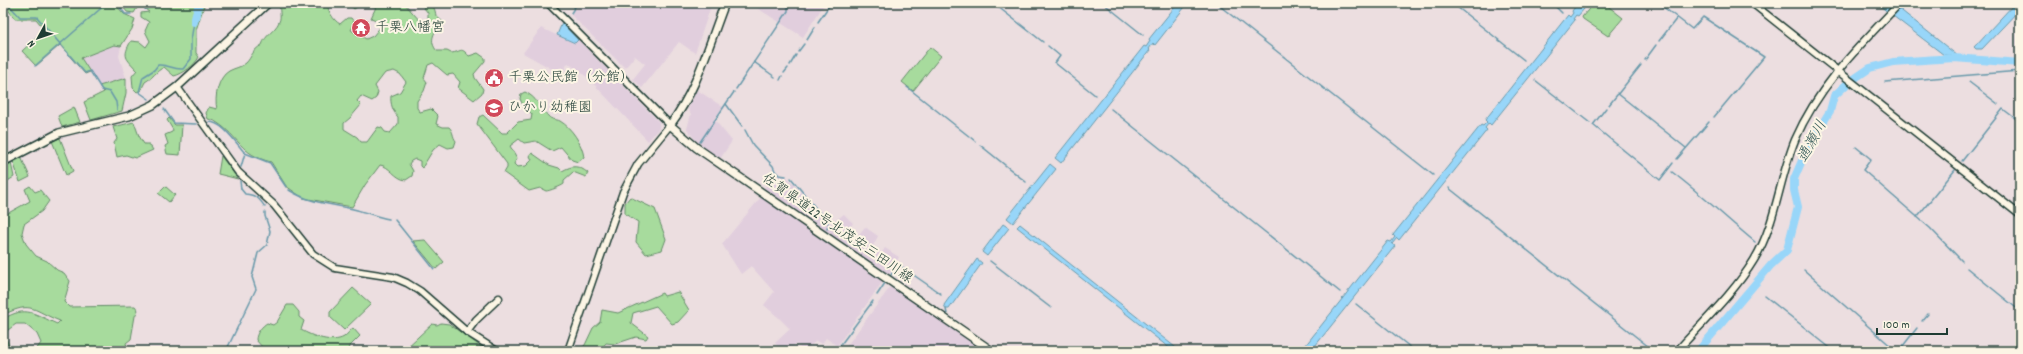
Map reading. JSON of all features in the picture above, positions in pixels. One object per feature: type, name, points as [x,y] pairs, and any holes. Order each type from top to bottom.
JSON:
[{"type":"main road","points":[[3,162],[37,143],[59,133],[130,116],[143,111],[178,87],[268,3]]},
{"type":"main road","points":[[670,125],[684,103],[696,78],[725,3]]},
{"type":"main road","name":"佐賀県道22号北茂安三田川線","points":[[670,125],[702,152],[992,351]]},
{"type":"street","points":[[548,3],[670,125],[638,164],[623,192],[568,351]]},
{"type":"street","points":[[1752,3],[1837,72],[2020,215]]},
{"type":"street","points":[[1677,351],[1732,289],[1754,260],[1770,224],[1782,175],[1795,140],[1807,115],[1837,72],[1899,3]]},
{"type":"street","points":[[178,87],[238,172],[274,205],[313,254],[335,268],[393,277],[407,283],[420,291],[467,332],[497,351]]},
{"type":"street","points":[[467,332],[476,320],[499,298]]},
{"type":"shaded area","points":[[576,3],[712,3],[695,53],[679,42],[642,88],[633,79],[645,64],[635,56],[625,68],[571,15],[577,5]]},
{"type":"shaded area","points":[[749,3],[825,3],[803,37]]},
{"type":"shaded area","points":[[541,28],[574,43],[578,40],[659,122],[659,128],[648,141],[587,77],[568,63],[561,74],[523,53]]},
{"type":"shaded area","points":[[114,45],[121,46],[119,56],[126,78],[99,86],[81,58]]},
{"type":"shaded area","points":[[697,90],[723,107],[714,119],[732,141],[720,159],[697,142],[687,129],[691,114],[688,109]]},
{"type":"shaded area","points":[[780,176],[787,177],[830,225],[844,214],[853,223],[845,234],[854,240],[865,227],[878,236],[872,248],[881,254],[885,248],[899,257],[889,275],[763,189],[774,178]]},
{"type":"shaded area","points":[[761,197],[883,281],[837,346],[826,338],[822,344],[816,341],[804,351],[796,344],[787,351],[782,351],[775,343],[790,329],[764,305],[774,292],[751,266],[741,274],[722,244]]},
{"type":"shaded area","points":[[891,286],[986,351],[843,351]]},
{"type":"green space","points":[[3,3],[114,3],[124,14],[135,19],[132,29],[121,46],[114,45],[81,58],[90,72],[85,74],[60,45],[36,66],[22,51],[45,30],[36,19],[15,19]]},
{"type":"green space","points":[[120,3],[140,3],[134,13],[127,12]]},
{"type":"green space","points":[[147,3],[205,3],[196,30],[196,53],[199,57],[197,60],[185,71],[174,76],[164,67],[145,82],[141,90],[137,92],[133,88],[132,76],[137,70],[128,60],[126,54],[131,41],[140,42],[146,47],[150,41],[145,31],[149,22],[141,17],[141,13],[149,12],[145,9]]},
{"type":"green space","points":[[281,3],[327,3],[335,20],[340,24],[347,18],[351,18],[355,23],[351,30],[366,39],[373,36],[382,25],[381,22],[371,18],[376,7],[360,5],[354,9],[347,3],[404,3],[421,22],[428,19],[428,13],[424,8],[425,4],[432,6],[436,16],[443,22],[433,36],[434,47],[437,51],[447,51],[451,53],[462,50],[469,56],[478,53],[485,58],[485,61],[474,74],[475,78],[483,89],[482,93],[474,100],[458,88],[460,82],[453,74],[447,75],[433,63],[428,65],[424,78],[427,82],[424,91],[417,101],[417,108],[420,112],[431,109],[438,116],[436,124],[443,127],[449,127],[456,141],[454,147],[448,148],[440,144],[433,150],[422,168],[420,166],[420,161],[415,159],[411,161],[409,164],[413,171],[412,176],[406,180],[380,165],[365,185],[352,207],[303,198],[286,186],[271,162],[260,159],[246,150],[224,128],[208,119],[206,113],[209,107],[217,109],[216,99],[218,88],[225,74],[246,63],[254,51],[262,45],[265,38],[277,25],[280,20]],"holes":[[[394,71],[400,74],[406,82],[400,92],[391,96],[392,107],[398,117],[398,124],[390,133],[385,132],[382,128],[378,127],[367,142],[361,142],[357,137],[344,129],[344,123],[361,105],[357,101],[361,96],[372,101],[376,98],[378,92],[375,86],[385,73]]]},
{"type":"green space","points":[[1594,3],[1604,3],[1623,18],[1608,36],[1582,17]]},
{"type":"green space","points":[[930,47],[941,56],[913,91],[902,82]]},
{"type":"green space","points":[[126,78],[126,93],[122,111],[91,120],[84,102],[104,92],[99,86]]},
{"type":"green space","points":[[525,92],[535,99],[549,117],[560,121],[569,128],[579,142],[584,157],[578,162],[572,160],[561,147],[552,151],[536,141],[524,143],[519,139],[510,146],[517,158],[514,164],[517,167],[526,166],[532,160],[530,156],[532,153],[549,165],[559,168],[562,171],[572,167],[581,168],[588,173],[586,177],[573,172],[564,180],[564,184],[558,187],[546,191],[540,188],[529,191],[504,173],[507,168],[507,164],[477,124],[479,117],[483,115],[502,133],[507,133],[518,122],[531,120],[532,114],[524,107],[520,99],[521,94]]},
{"type":"green space","points":[[74,107],[80,122],[62,127],[58,116]]},
{"type":"green space","points":[[169,118],[175,125],[182,125],[180,155],[167,154],[165,146],[168,144],[165,135],[173,130],[167,120]]},
{"type":"green space","points":[[134,122],[139,136],[144,144],[149,144],[153,150],[135,158],[126,155],[117,157],[114,143],[117,139],[113,127]]},
{"type":"green space","points":[[60,138],[73,171],[66,175],[52,141]]},
{"type":"green space","points":[[221,156],[238,179],[218,174]]},
{"type":"green space","points":[[21,157],[30,177],[20,182],[13,161]]},
{"type":"green space","points":[[11,163],[14,177],[3,184],[3,167]]},
{"type":"green space","points":[[30,186],[35,192],[40,190],[49,201],[42,211],[24,224],[22,233],[26,244],[36,256],[47,261],[57,270],[64,273],[70,281],[64,302],[69,307],[135,306],[138,310],[135,316],[131,339],[126,343],[127,347],[142,351],[35,351],[41,343],[37,334],[25,324],[16,324],[4,333],[11,351],[3,351],[3,319],[18,312],[30,312],[57,324],[60,321],[33,309],[27,308],[21,308],[3,315],[3,216],[30,201],[25,189]]},
{"type":"green space","points":[[165,186],[175,195],[169,202],[158,193]]},
{"type":"green space","points":[[630,197],[655,209],[666,239],[662,250],[646,254],[636,242],[638,222],[625,214],[625,203]]},
{"type":"green space","points":[[425,240],[444,262],[436,269],[413,241]]},
{"type":"green space","points":[[353,288],[371,304],[344,330],[330,317],[330,312]]},
{"type":"green space","points":[[678,292],[689,310],[678,322],[672,324],[656,306],[633,313],[631,323],[648,336],[646,339],[636,337],[615,344],[606,343],[594,351],[578,351],[585,345],[593,328],[600,322],[602,310],[618,313],[662,293],[664,296]]},
{"type":"green space","points":[[287,305],[293,305],[299,312],[299,317],[304,321],[301,330],[311,335],[334,340],[344,337],[353,328],[360,336],[350,346],[349,351],[263,351],[263,348],[256,340],[258,332],[267,323],[273,325],[277,322]]},
{"type":"green space","points":[[441,323],[449,324],[487,351],[395,351],[398,349],[404,350],[432,324],[437,325]]},
{"type":"water","points":[[1178,3],[1188,3],[1155,45],[1153,43],[1149,49],[1150,50],[1061,163],[1055,158],[1144,46],[1146,47],[1150,41],[1149,39]]},
{"type":"water","points":[[1578,3],[1589,3],[1578,16],[1576,15],[1573,19],[1575,20],[1491,125],[1489,123],[1485,128],[1487,130],[1399,240],[1397,238],[1392,244],[1395,246],[1311,351],[1301,351],[1388,241],[1391,242],[1395,237],[1393,235],[1481,125],[1483,126],[1487,122],[1485,120],[1568,15],[1570,17],[1573,13],[1572,11]]},
{"type":"water","points":[[1876,3],[1892,3],[1958,56],[1944,55]]},
{"type":"water","points":[[2015,3],[2020,3],[2020,9],[1982,49],[1976,49],[1974,47]]},
{"type":"water","points":[[562,23],[578,40],[575,43],[557,35]]},
{"type":"water","points":[[1050,164],[1056,169],[1013,223],[1007,218]]},
{"type":"water","points":[[1003,224],[1009,228],[987,256],[982,252]]},
{"type":"water","points":[[1020,224],[1180,351],[1173,351],[1017,227]]},
{"type":"water","points":[[977,259],[982,263],[949,309],[946,309],[944,305]]},
{"type":"waterway","points":[[7,3],[20,17],[37,17],[85,73],[90,71],[102,90],[110,92],[116,102],[117,110]]},
{"type":"waterway","points":[[35,66],[107,3]]},
{"type":"waterway","points":[[117,3],[125,14],[131,14]]},
{"type":"waterway","points":[[145,9],[162,3]]},
{"type":"waterway","points":[[194,22],[199,3]]},
{"type":"waterway","points":[[571,13],[576,5],[574,3]]},
{"type":"waterway","points":[[736,89],[788,11],[788,3]]},
{"type":"waterway","points":[[818,22],[831,3]]},
{"type":"waterway","points":[[993,3],[1043,42]]},
{"type":"waterway","points":[[1103,3],[1143,35]]},
{"type":"waterway","points":[[1216,3],[1433,175]]},
{"type":"waterway","points":[[1452,3],[1524,60]]},
{"type":"waterway","points":[[1552,3],[1562,13]]},
{"type":"waterway","points":[[1658,3],[1692,29],[1703,17],[1764,57],[1714,117]]},
{"type":"waterway","points":[[1659,41],[1677,18]]},
{"type":"waterway","points":[[149,99],[139,92],[143,77],[154,70],[158,65],[183,69],[191,59],[191,40],[194,22]]},
{"type":"waterway","points":[[807,40],[815,27]]},
{"type":"waterway","points":[[798,52],[804,44]]},
{"type":"waterway","points":[[1645,60],[1656,45]]},
{"type":"waterway","points":[[1048,46],[1060,56],[1055,63],[1095,95]]},
{"type":"waterway","points":[[790,65],[796,55]]},
{"type":"waterway","name":"通瀬川","points":[[1951,55],[1954,58]]},
{"type":"waterway","name":"通瀬川","points":[[1698,351],[1771,265],[1787,250],[1798,207],[1794,190],[1794,179],[1807,149],[1830,111],[1834,96],[1848,83],[1870,68],[1893,62],[1954,58],[2020,63]]},
{"type":"waterway","points":[[754,62],[775,77]]},
{"type":"waterway","points":[[1609,105],[1641,65]]},
{"type":"waterway","points":[[784,73],[788,68]]},
{"type":"waterway","points":[[1885,82],[2020,71]]},
{"type":"waterway","points":[[780,80],[782,76]]},
{"type":"waterway","points":[[1535,80],[1590,123]]},
{"type":"waterway","points":[[1969,82],[1998,104]]},
{"type":"waterway","points":[[907,87],[975,141]]},
{"type":"waterway","points":[[700,142],[734,92]]},
{"type":"waterway","points":[[1617,93],[1686,148]]},
{"type":"waterway","points":[[726,104],[742,126]]},
{"type":"waterway","points":[[1606,108],[1593,125],[1660,180],[1673,163]]},
{"type":"waterway","points":[[164,109],[174,123],[196,124]]},
{"type":"waterway","points":[[1111,109],[1340,292]]},
{"type":"waterway","points":[[1962,161],[2003,109],[2020,122]]},
{"type":"waterway","points":[[209,122],[219,125],[224,129],[245,153],[241,167]]},
{"type":"waterway","points":[[1677,159],[1709,122]]},
{"type":"waterway","points":[[745,130],[753,145],[773,166],[775,171],[779,175],[786,176]]},
{"type":"waterway","points":[[980,145],[1026,182]]},
{"type":"waterway","points":[[1856,147],[1871,159],[1863,170],[1930,228],[1962,261]]},
{"type":"waterway","points":[[245,153],[270,163],[286,187]]},
{"type":"waterway","points":[[1917,217],[1955,170]]},
{"type":"waterway","points":[[1672,172],[1755,242]]},
{"type":"waterway","points":[[791,178],[828,223]]},
{"type":"waterway","points":[[240,181],[241,189],[245,194],[252,195],[257,198],[265,207]]},
{"type":"waterway","points":[[1449,188],[1654,351]]},
{"type":"waterway","points":[[289,190],[297,195],[314,201],[357,210],[389,219]]},
{"type":"waterway","points":[[226,351],[256,289],[252,277],[258,253],[267,245],[270,231],[265,212]]},
{"type":"waterway","points":[[395,220],[434,269]]},
{"type":"waterway","points":[[990,261],[1051,308]]},
{"type":"waterway","points":[[902,267],[941,294]]},
{"type":"waterway","points":[[1967,268],[2020,311]]},
{"type":"waterway","points":[[1804,270],[1893,348]]},
{"type":"waterway","points":[[877,295],[885,283]]},
{"type":"waterway","points":[[1765,296],[1834,351]]},
{"type":"waterway","points":[[836,351],[873,301]]},
{"type":"waterway","points":[[1356,304],[1415,351]]},
{"type":"waterway","points":[[946,309],[947,314]]},
{"type":"waterway","points":[[1922,321],[1928,314]]},
{"type":"waterway","points":[[1899,351],[1917,328]]},
{"type":"place","name":"千栗八幡宮","points":[[361,28]]},
{"type":"place","name":"千栗公民館（分館）","points":[[494,78]]},
{"type":"place","name":"ひかり幼稚園","points":[[494,108]]}]
